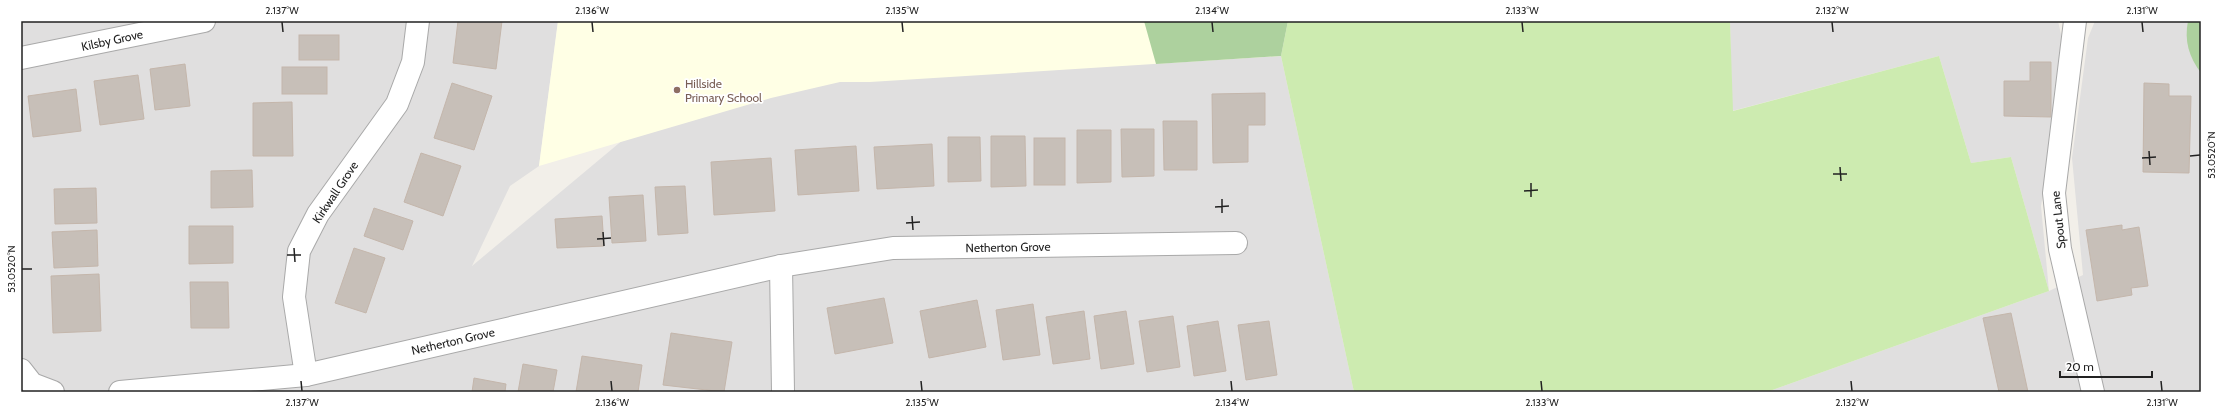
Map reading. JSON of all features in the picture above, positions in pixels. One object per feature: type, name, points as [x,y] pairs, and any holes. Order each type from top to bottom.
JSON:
[{"type":"street","name":"Kilsby Grove","points":[[21,58],[204,21]]},
{"type":"street","name":"Kirkwall Grove","points":[[306,375],[294,297],[300,251],[318,214],[397,104],[413,62],[418,21]]},
{"type":"street","name":"Spout Lane","points":[[2075,21],[2054,193],[2060,249],[2093,392]]},
{"type":"street","name":"Netherton Grove","points":[[120,392],[306,375],[781,266],[893,248],[1236,243]]},
{"type":"street","points":[[781,266],[783,392]]},
{"type":"street","points":[[21,370],[32,384],[53,392]]},
{"type":"shaded area","points":[[21,21],[558,21],[539,166],[510,186],[472,266],[624,139],[810,83],[1281,56],[1354,392],[21,392]]},
{"type":"shaded area","name":"Hillside Primary School","points":[[558,21],[1288,21],[1281,56],[870,82],[840,82],[771,98],[539,166]]},
{"type":"shaded area","points":[[1730,21],[2058,21],[2063,43],[2055,122],[2041,206],[2049,291],[2011,157],[1971,163],[1939,56],[1732,111]]},
{"type":"shaded area","points":[[2095,21],[2189,21],[2201,29],[2201,392],[1767,392],[2049,291],[2083,275],[2072,158],[2088,38]]},
{"type":"green space","points":[[1144,21],[1288,21],[1281,56],[1156,64]]},
{"type":"green space","points":[[1288,21],[1730,21],[1733,111],[1939,56],[1971,163],[2011,157],[2049,291],[1767,392],[1354,392],[1281,56]]},
{"type":"green space","points":[[2188,21],[2201,21],[2201,73],[2193,61],[2188,48]]},
{"type":"building","points":[[458,21],[502,21],[496,69],[453,63]]},
{"type":"building","points":[[299,35],[339,35],[339,60],[299,60]]},
{"type":"building","points":[[2030,62],[2051,62],[2051,117],[2004,116],[2004,81],[2030,81]]},
{"type":"building","points":[[185,64],[190,106],[155,110],[150,69]]},
{"type":"building","points":[[282,67],[327,67],[327,94],[282,94]]},
{"type":"building","points":[[138,75],[144,119],[100,125],[94,81]]},
{"type":"building","points":[[452,83],[492,96],[474,150],[434,138]]},
{"type":"building","points":[[2144,83],[2169,84],[2169,96],[2191,96],[2189,173],[2143,172]]},
{"type":"building","points":[[76,89],[81,131],[33,137],[28,96]]},
{"type":"building","points":[[1265,93],[1265,125],[1248,125],[1248,162],[1213,163],[1212,94]]},
{"type":"building","points":[[292,102],[293,156],[253,156],[253,103]]},
{"type":"building","points":[[1163,121],[1197,121],[1197,170],[1164,170]]},
{"type":"building","points":[[1121,129],[1154,129],[1154,176],[1122,177]]},
{"type":"building","points":[[1077,130],[1111,130],[1111,182],[1077,183]]},
{"type":"building","points":[[991,136],[1025,136],[1026,186],[991,187]]},
{"type":"building","points":[[948,137],[980,137],[981,181],[948,182]]},
{"type":"building","points":[[1034,138],[1065,138],[1065,185],[1034,185]]},
{"type":"building","points":[[932,144],[934,186],[877,189],[874,147]]},
{"type":"building","points":[[856,146],[859,191],[798,195],[795,150]]},
{"type":"building","points":[[421,153],[461,166],[443,216],[404,202]]},
{"type":"building","points":[[771,158],[775,211],[714,215],[711,162]]},
{"type":"building","points":[[252,170],[253,207],[211,208],[211,171]]},
{"type":"building","points":[[685,186],[688,233],[658,235],[655,187]]},
{"type":"building","points":[[96,188],[97,223],[55,224],[54,189]]},
{"type":"building","points":[[643,195],[646,241],[612,243],[609,197]]},
{"type":"building","points":[[374,208],[413,221],[403,250],[364,236]]},
{"type":"building","points":[[602,216],[604,246],[557,248],[555,219]]},
{"type":"building","points":[[2122,225],[2122,230],[2139,227],[2148,286],[2131,288],[2132,295],[2097,301],[2086,230]]},
{"type":"building","points":[[189,226],[233,226],[233,263],[189,264]]},
{"type":"building","points":[[97,230],[98,266],[54,268],[52,232]]},
{"type":"building","points":[[354,248],[385,258],[366,313],[335,303]]},
{"type":"building","points":[[99,274],[101,331],[53,333],[51,276]]},
{"type":"building","points":[[190,282],[228,282],[229,328],[191,328]]},
{"type":"building","points":[[884,298],[893,343],[835,354],[827,308]]},
{"type":"building","points":[[977,300],[986,347],[929,358],[920,311]]},
{"type":"building","points":[[1033,304],[1040,355],[1003,360],[996,310]]},
{"type":"building","points":[[1084,311],[1090,359],[1053,364],[1046,317]]},
{"type":"building","points":[[1126,311],[1134,364],[1101,369],[1094,316]]},
{"type":"building","points":[[2011,313],[2028,392],[1999,392],[1983,318]]},
{"type":"building","points":[[1173,316],[1180,367],[1147,372],[1139,321]]},
{"type":"building","points":[[1218,321],[1226,371],[1194,376],[1187,326]]},
{"type":"building","points":[[1269,321],[1277,375],[1246,380],[1238,325]]},
{"type":"building","points":[[671,333],[732,342],[724,392],[663,385]]},
{"type":"building","points":[[582,356],[642,365],[638,392],[576,392]]},
{"type":"building","points":[[523,364],[557,370],[553,392],[518,392]]},
{"type":"building","points":[[474,378],[506,384],[505,392],[472,392]]},
{"type":"place","name":"Hillside Primary School","points":[[677,90]]}]
